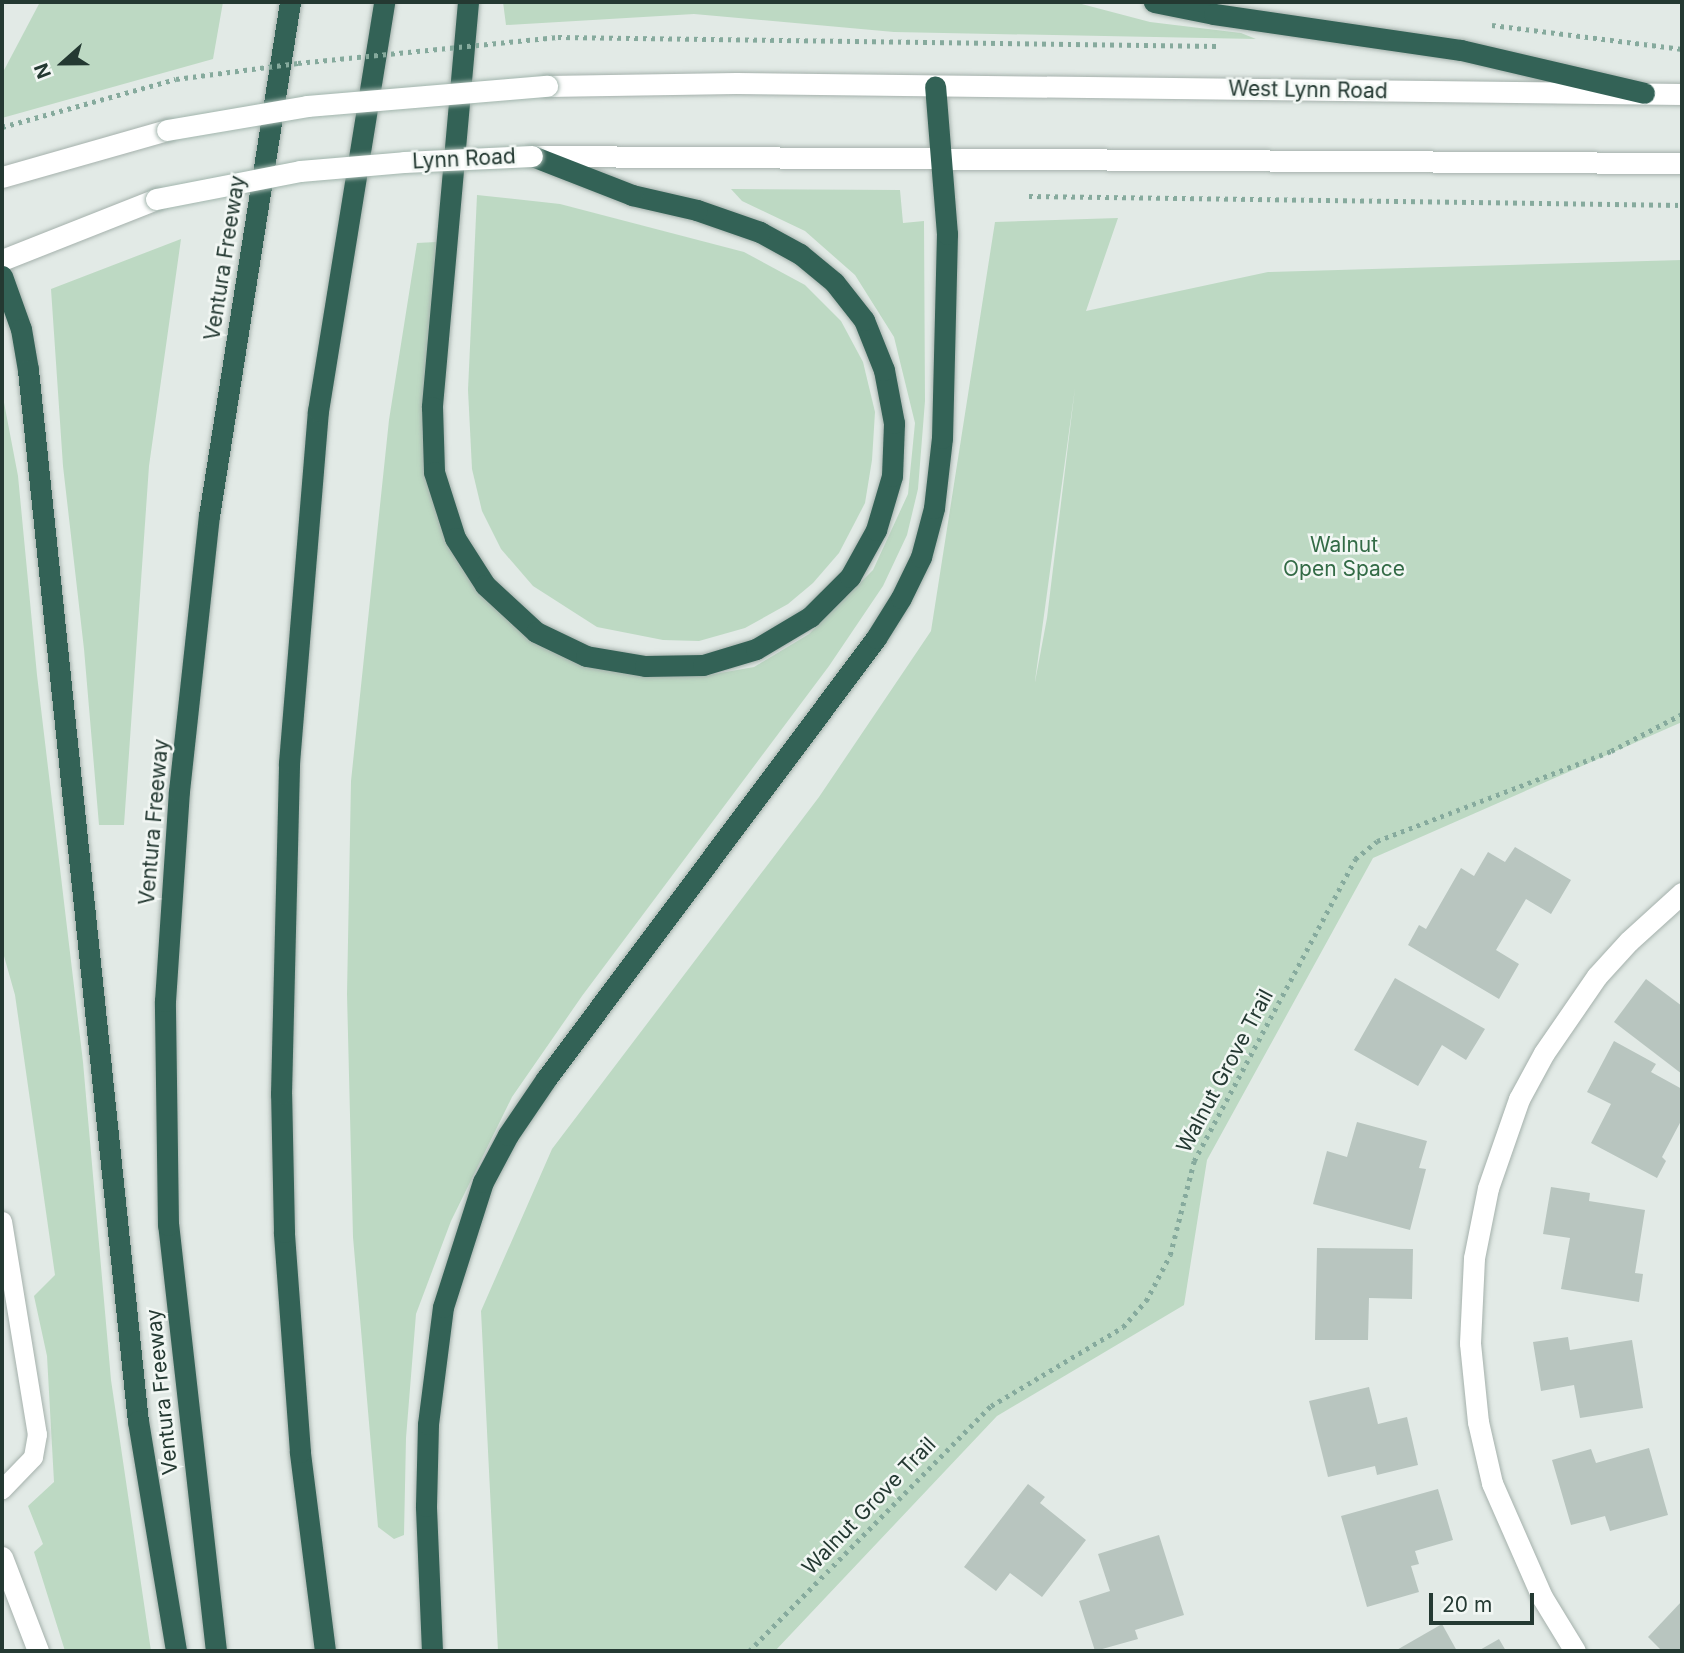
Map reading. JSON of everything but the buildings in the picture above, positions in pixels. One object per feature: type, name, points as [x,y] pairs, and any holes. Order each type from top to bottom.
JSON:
[{"type":"highway","name":"Ventura Freeway","points":[[216,1651],[168,1225],[165,1001],[179,791],[209,516],[290,2]]},
{"type":"highway","points":[[325,1651],[299,1452],[284,1233],[281,1094],[289,763],[318,411],[384,2]]},
{"type":"highway","points":[[468,2],[432,407],[434,472],[455,538],[485,585],[536,632],[586,656],[645,666],[703,666],[756,649],[810,617],[850,577],[876,530],[892,476],[894,424],[884,370],[864,320],[825,275],[800,254],[760,232],[697,210],[632,195],[532,156]]},
{"type":"highway","points":[[1154,2],[1214,15],[1461,50],[1644,93]]},
{"type":"highway","points":[[432,1651],[426,1506],[428,1424],[443,1307],[482,1182],[508,1135],[546,1079],[876,638],[901,598],[921,557],[934,508],[943,438],[947,234],[935,86]]},
{"type":"highway","points":[[2,276],[21,329],[28,370],[137,1408],[176,1651]]},
{"type":"main road","points":[[2,177],[167,130],[307,106],[547,86],[736,83],[935,86]]},
{"type":"main road","name":"West Lynn Road","points":[[935,86],[1682,94]]},
{"type":"main road","name":"Lynn Road","points":[[2,260],[156,199],[300,171],[404,162],[532,156],[940,158]]},
{"type":"main road","points":[[940,158],[1682,163]]},
{"type":"main road","points":[[1575,1651],[1542,1597],[1492,1483],[1478,1422],[1470,1343],[1474,1258],[1488,1188],[1519,1099],[1544,1053],[1597,976],[1629,941],[1682,893]]},
{"type":"main road","points":[[2,1557],[38,1651]]},
{"type":"lane","points":[[2,1221],[37,1434],[33,1457],[2,1489]]},
{"type":"path","points":[[1480,24],[1682,49]]},
{"type":"path","points":[[2,127],[176,79],[298,63],[558,37],[1228,46]]},
{"type":"path","points":[[1029,196],[1682,205]]},
{"type":"path","name":"Walnut Grove Trail","points":[[749,1651],[990,1406],[1123,1327],[1146,1301],[1170,1255],[1194,1161],[1355,859],[1377,841],[1611,751],[1682,714]]},
{"type":"green space","points":[[40,2],[223,2],[213,59],[2,118],[2,74]]},
{"type":"green space","points":[[503,2],[1074,2],[1150,22],[1241,33],[1256,39],[894,32],[694,14],[506,25]]},
{"type":"green space","points":[[731,189],[900,190],[903,223],[924,221],[925,401],[918,489],[907,535],[883,586],[829,666],[582,996],[512,1097],[451,1221],[416,1314],[406,1438],[404,1535],[394,1539],[378,1527],[353,1237],[347,994],[351,781],[389,420],[417,243],[436,242],[435,296],[422,432],[437,517],[473,581],[587,667],[652,677],[703,676],[754,667],[809,634],[873,570],[908,494],[915,423],[894,337],[855,275],[805,231],[742,201]]},
{"type":"green space","points":[[477,195],[560,204],[744,252],[805,285],[841,321],[863,362],[875,412],[872,460],[865,503],[839,553],[813,583],[788,604],[745,628],[699,641],[663,640],[597,627],[533,586],[501,549],[482,511],[472,469],[468,390]]},
{"type":"green space","name":"Walnut Open Space","points":[[1118,218],[1086,311],[1268,272],[1682,260],[1682,722],[1373,858],[1207,1160],[1184,1305],[997,1416],[775,1651],[498,1651],[481,1311],[552,1149],[819,797],[931,631],[995,222]],"holes":[[[1075,388],[1047,618],[1035,682]]]},
{"type":"green space","points":[[181,239],[149,466],[124,825],[99,825],[84,649],[63,466],[51,289]]},
{"type":"green space","points":[[2,392],[18,476],[37,675],[83,1062],[111,1380],[151,1651],[65,1651],[34,1552],[43,1544],[28,1506],[54,1482],[47,1356],[34,1296],[55,1275],[15,995],[2,949]]}]
